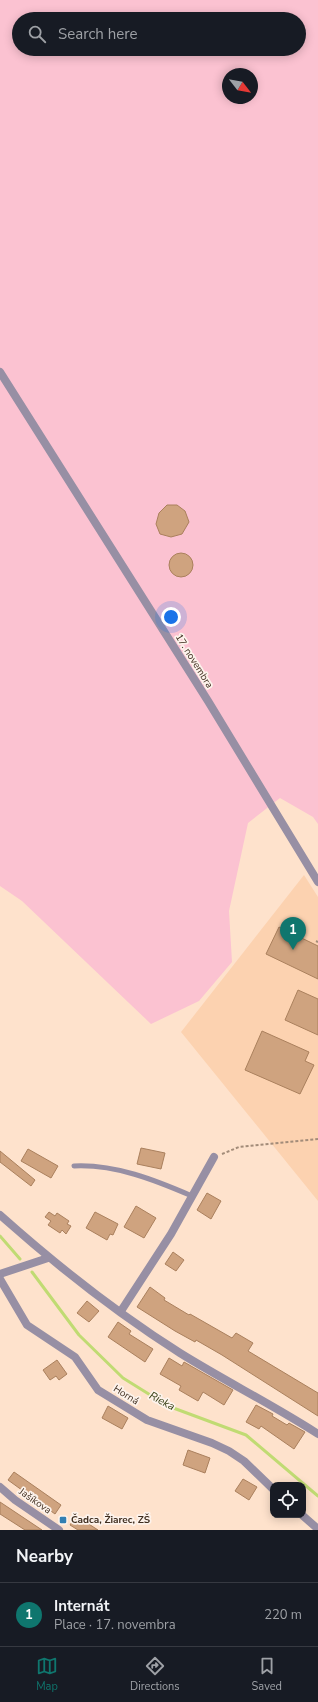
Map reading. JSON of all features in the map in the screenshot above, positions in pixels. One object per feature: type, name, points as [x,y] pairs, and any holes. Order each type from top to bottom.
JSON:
[{"type":"street","name":"17. novembra","points":[[0,372],[208,701],[318,882]]},
{"type":"street","points":[[121,1311],[171,1234],[214,1157]]},
{"type":"street","points":[[0,1215],[48,1258],[179,1353],[285,1413],[318,1434]]},
{"type":"street","points":[[0,1274],[48,1258]]},
{"type":"street","name":"Horná","points":[[0,1279],[27,1325],[75,1357],[98,1390],[147,1420],[212,1443],[229,1451],[244,1461],[270,1486]]},
{"type":"street","name":"Jašíkova","points":[[0,1487],[15,1500],[59,1530]]},
{"type":"street","points":[[305,1518],[318,1529]]},
{"type":"lane","points":[[74,1166],[104,1167],[156,1181],[192,1196]]},
{"type":"path","points":[[214,1157],[239,1147],[318,1139]]},
{"type":"shaded area","points":[[0,0],[318,0],[318,824],[313,817],[280,798],[248,823],[229,911],[232,962],[199,1001],[151,1024],[22,901],[0,886]]},
{"type":"shaded area","points":[[304,875],[318,897],[318,1201],[181,1032]]},
{"type":"building","points":[[167,505],[177,505],[185,511],[189,522],[182,534],[171,537],[160,534],[156,524],[159,513]]},
{"type":"building","points":[[181,553],[190,556],[193,565],[190,574],[181,577],[172,574],[169,565],[172,556]]},
{"type":"building","points":[[279,927],[318,946],[318,979],[266,954]]},
{"type":"building","points":[[298,990],[318,999],[318,1035],[285,1020]]},
{"type":"building","points":[[262,1031],[309,1052],[305,1061],[314,1065],[300,1094],[245,1070]]},
{"type":"building","points":[[141,1148],[165,1153],[161,1169],[137,1164]]},
{"type":"building","points":[[28,1149],[58,1166],[51,1178],[21,1161]]},
{"type":"building","points":[[0,1151],[35,1180],[31,1186],[0,1162]]},
{"type":"building","points":[[207,1193],[221,1201],[211,1219],[197,1210]]},
{"type":"building","points":[[136,1206],[156,1218],[144,1238],[124,1227]]},
{"type":"building","points":[[49,1212],[55,1216],[57,1213],[69,1221],[67,1224],[71,1226],[66,1234],[62,1230],[60,1233],[48,1225],[51,1221],[45,1217]]},
{"type":"building","points":[[95,1212],[118,1224],[113,1235],[110,1234],[107,1240],[86,1228]]},
{"type":"building","points":[[173,1252],[184,1260],[176,1271],[165,1264]]},
{"type":"building","points":[[150,1287],[165,1298],[164,1300],[189,1315],[190,1314],[232,1338],[236,1333],[253,1343],[248,1351],[318,1393],[318,1416],[222,1355],[196,1340],[195,1342],[175,1331],[137,1307]]},
{"type":"building","points":[[87,1301],[99,1311],[89,1322],[77,1313]]},
{"type":"building","points":[[118,1322],[131,1331],[129,1334],[153,1349],[145,1362],[108,1337]]},
{"type":"building","points":[[169,1358],[182,1366],[184,1362],[233,1390],[224,1405],[203,1392],[198,1401],[179,1390],[181,1386],[160,1374]]},
{"type":"building","points":[[57,1360],[67,1374],[59,1380],[56,1376],[50,1380],[43,1370]]},
{"type":"building","points":[[256,1405],[273,1414],[272,1416],[287,1425],[289,1423],[305,1432],[294,1449],[261,1426],[259,1429],[246,1422]]},
{"type":"building","points":[[108,1406],[128,1418],[122,1429],[102,1418]]},
{"type":"building","points":[[188,1450],[210,1458],[205,1473],[183,1465]]},
{"type":"building","points":[[14,1472],[61,1505],[55,1514],[8,1480]]},
{"type":"building","points":[[243,1479],[257,1487],[249,1500],[235,1491]]},
{"type":"building","points":[[0,1502],[42,1530],[25,1530],[0,1514]]},
{"type":"building","points":[[76,1516],[98,1530],[78,1530],[70,1525]]},
{"type":"waterway","name":"Rieka","points":[[0,1236],[20,1259]]},
{"type":"waterway","name":"Rieka","points":[[32,1272],[79,1335],[123,1378],[168,1406],[246,1435],[318,1496]]},
{"type":"place","name":"Internát","points":[[293,950]]},
{"type":"place","name":"Čadca, Žiarec, ZŠ","points":[[63,1520]]}]
